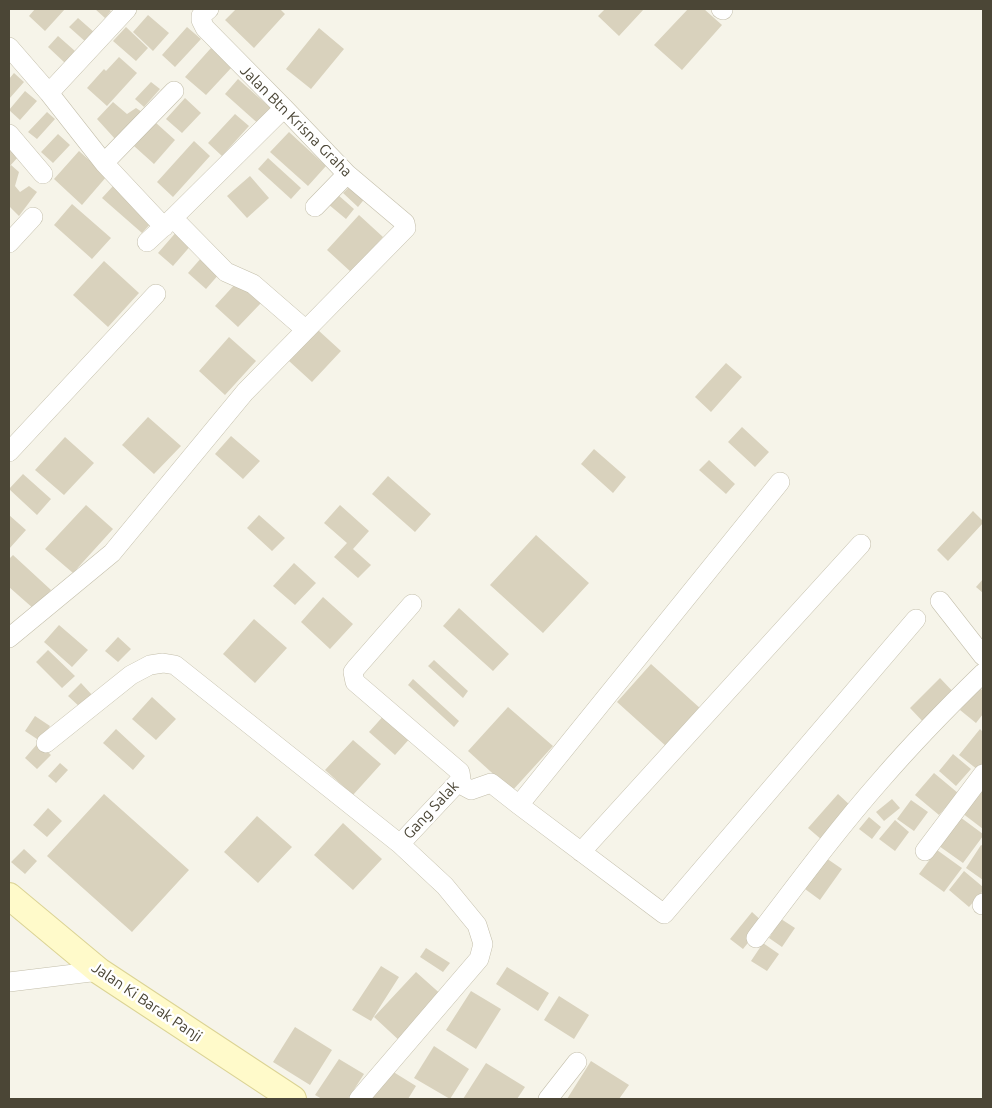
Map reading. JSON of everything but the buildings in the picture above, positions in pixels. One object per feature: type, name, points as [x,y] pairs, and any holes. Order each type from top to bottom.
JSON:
[{"type":"street","points":[[49,94],[127,9]]},
{"type":"street","name":"Jalan Btn Krisna Graha","points":[[209,9],[202,16],[201,20],[205,28],[347,174],[405,223],[406,228],[306,330]]},
{"type":"street","points":[[9,47],[104,164],[226,272],[253,284],[306,330],[245,392],[112,553],[9,638]]},
{"type":"street","points":[[104,164],[174,91]]},
{"type":"street","points":[[147,242],[284,108]]},
{"type":"street","points":[[9,134],[43,174]]},
{"type":"street","points":[[315,207],[347,174]]},
{"type":"street","points":[[9,243],[33,217]]},
{"type":"street","points":[[9,452],[156,294]]},
{"type":"street","points":[[518,805],[780,482]]},
{"type":"street","points":[[581,852],[861,544]]},
{"type":"street","points":[[940,601],[983,656]]},
{"type":"street","name":"Gang Salak","points":[[359,1099],[479,959],[482,944],[476,925],[450,892],[400,844],[458,783],[461,779],[460,772],[355,682],[353,677],[353,672],[356,668],[412,604]]},
{"type":"street","points":[[458,783],[471,790],[491,783],[664,914],[916,618]]},
{"type":"street","points":[[46,743],[130,675],[150,664],[163,663],[175,665],[400,844]]},
{"type":"street","points":[[756,938],[816,859],[881,780],[983,673]]},
{"type":"street","points":[[925,851],[983,774]]},
{"type":"street","name":"Jalan Ki Barak Panji","points":[[9,896],[99,971],[293,1099]]},
{"type":"street","points":[[9,982],[99,971]]},
{"type":"street","points":[[548,1099],[577,1062]]}]
